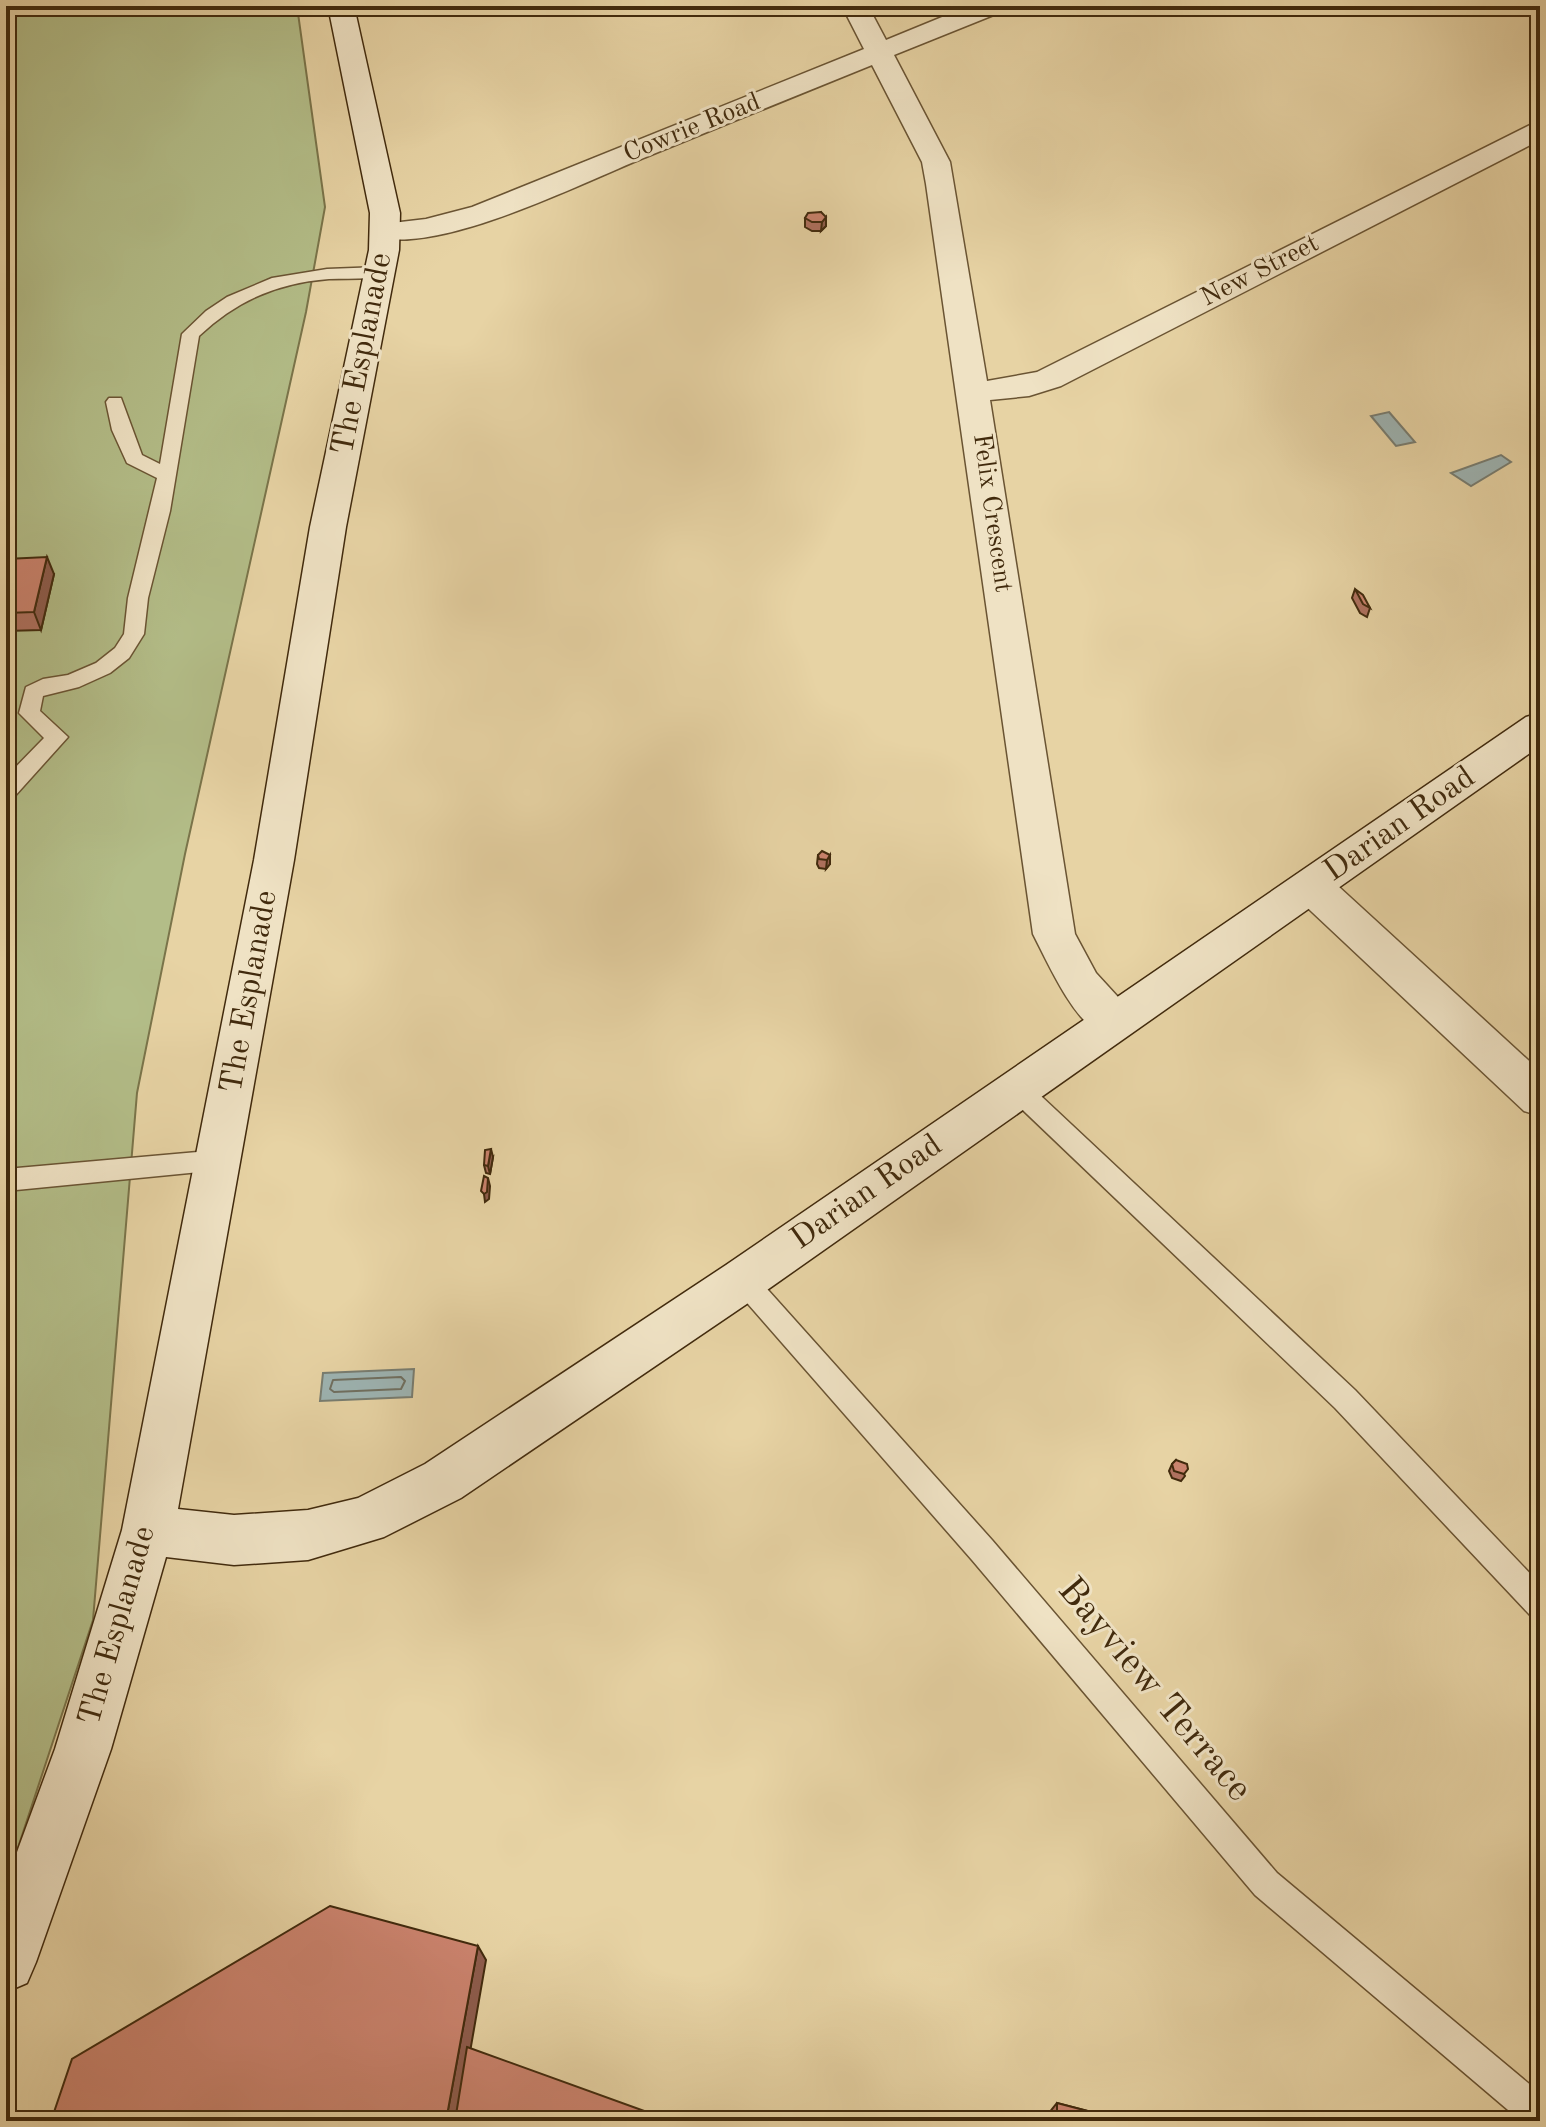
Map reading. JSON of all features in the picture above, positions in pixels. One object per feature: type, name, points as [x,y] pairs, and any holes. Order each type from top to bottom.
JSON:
[{"type":"street","name":"The Esplanade","points":[[6,1962],[83,1749],[148,1530],[274,860],[328,527],[380,272],[386,231],[385,213],[341,6]]},
{"type":"street","name":"Felix Crescent","points":[[855,6],[936,162],[1054,934],[1081,985],[1114,1021]]},
{"type":"street","name":"Cowrie Road","points":[[386,231],[427,228],[483,213],[992,6]]},
{"type":"street","name":"New Street","points":[[973,392],[1029,386],[1049,379],[1540,129]]},
{"type":"street","name":"Darian Road","points":[[148,1530],[234,1540],[308,1535],[366,1520],[456,1473],[743,1280],[1540,727]]},
{"type":"street","points":[[1311,886],[1540,1098]]},
{"type":"lane","points":[[6,791],[57,737],[29,713],[33,692],[38,687],[72,682],[103,668],[122,653],[134,634],[138,598],[161,511],[191,334],[208,315],[234,299],[302,275],[380,272]]},
{"type":"lane","points":[[115,402],[121,430],[134,459],[165,474]]},
{"type":"lane","points":[[1016,1088],[1345,1399],[1540,1605]]},
{"type":"lane","points":[[6,1180],[220,1160]]},
{"type":"lane","name":"Bayview Terrace","points":[[743,1280],[982,1550],[1266,1884],[1540,2115]]},
{"type":"green space","points":[[6,6],[297,6],[325,207],[306,312],[185,854],[137,1093],[93,1620],[6,1884]]},
{"type":"water","points":[[1389,412],[1415,442],[1396,446],[1371,416]]},
{"type":"water","points":[[1501,455],[1511,462],[1471,486],[1451,473]]},
{"type":"water","points":[[414,1369],[412,1397],[320,1401],[323,1373]]},
{"type":"building","points":[[821,212],[826,217],[822,222],[805,218],[808,213]]},
{"type":"building","points":[[47,557],[34,612],[6,613],[6,559]]},
{"type":"building","points":[[1355,589],[1363,595],[1370,608],[1363,604]]},
{"type":"building","points":[[822,851],[830,855],[827,860],[819,859]]},
{"type":"building","points":[[491,1149],[488,1166],[484,1165],[485,1150]]},
{"type":"building","points":[[484,1176],[488,1178],[487,1192],[484,1194],[481,1191]]},
{"type":"building","points":[[1176,1460],[1187,1464],[1184,1474],[1174,1471],[1172,1464]]},
{"type":"building","points":[[330,1906],[478,1946],[446,2121],[51,2121],[72,2059]]},
{"type":"building","points":[[467,2047],[672,2121],[455,2121]]},
{"type":"building","points":[[1057,2103],[1126,2121],[1057,2121]]}]
